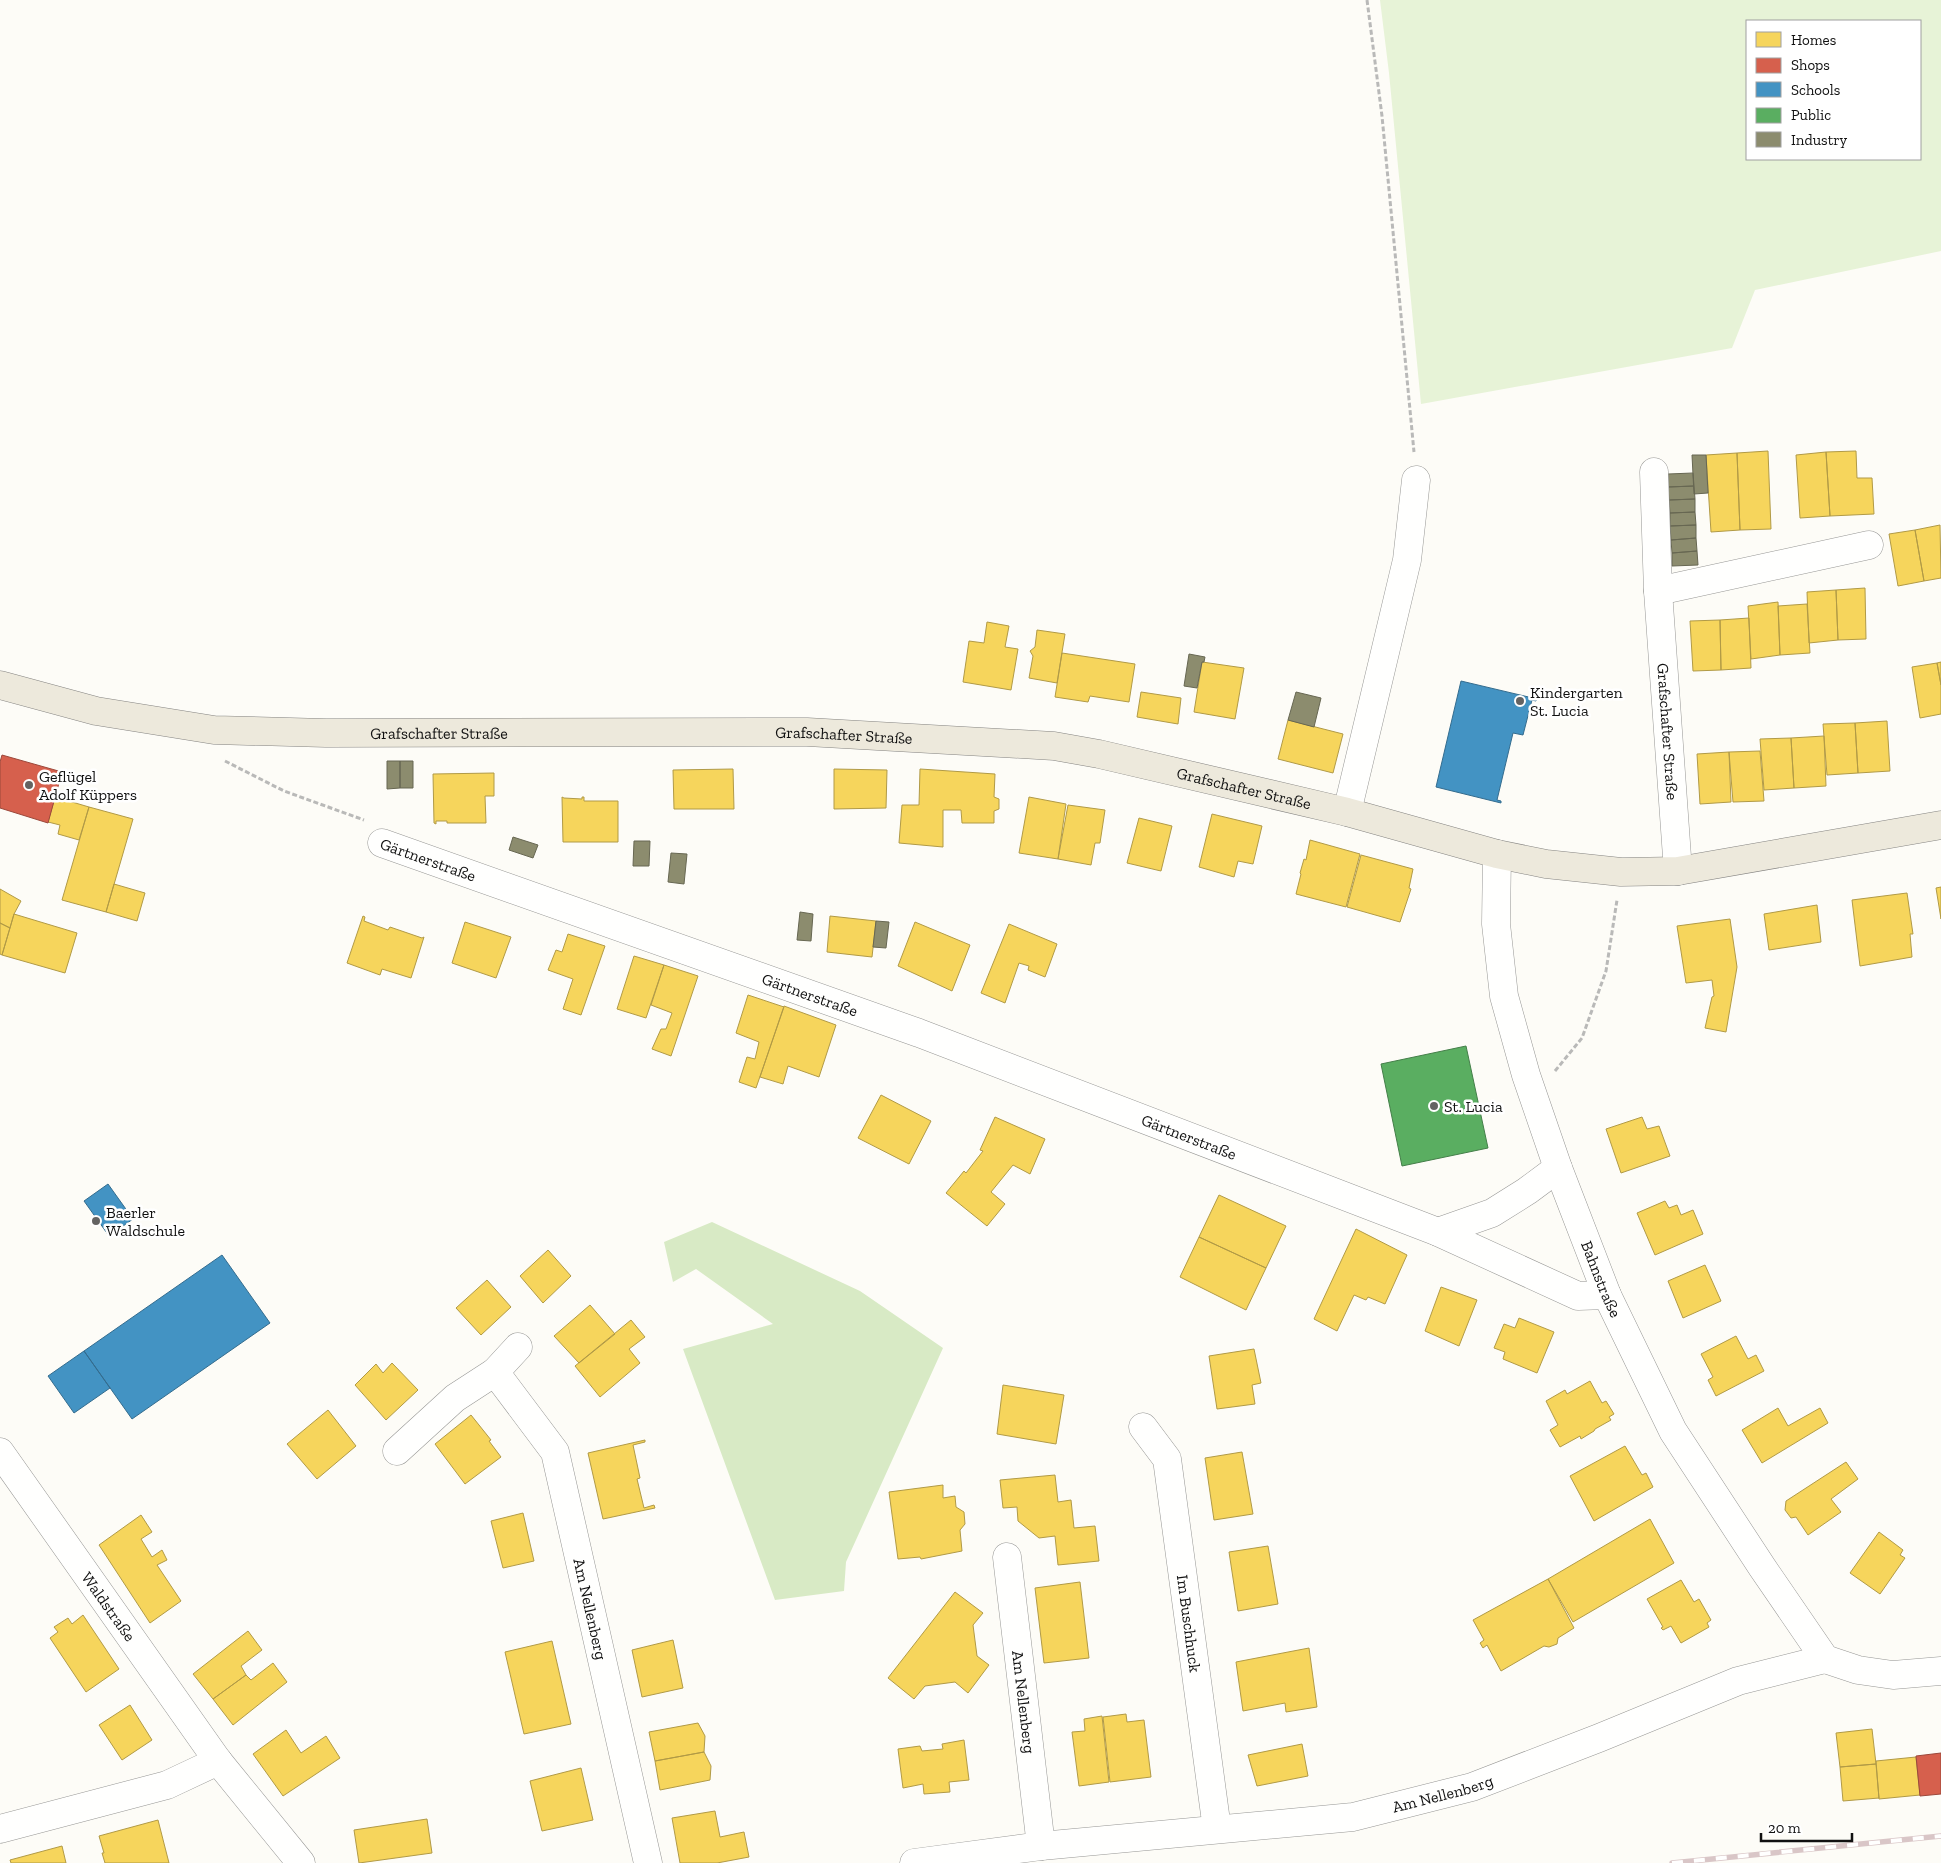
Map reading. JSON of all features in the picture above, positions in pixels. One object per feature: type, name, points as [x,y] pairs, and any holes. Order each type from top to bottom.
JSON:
[{"type":"main road","name":"Grafschafter Straße","points":[[1,689],[96,711],[214,730],[326,733],[807,732],[1054,746],[1099,754],[1347,812],[1497,854],[1546,864],[1621,872],[1678,870],[1941,825]]},
{"type":"street","name":"Grafschafter Straße","points":[[1654,472],[1658,591],[1678,870]]},
{"type":"street","points":[[1347,812],[1407,560],[1416,480]]},
{"type":"street","points":[[1658,591],[1869,545]]},
{"type":"street","name":"Gärtnerstraße","points":[[382,842],[919,1033],[1438,1232],[1578,1296],[1607,1294]]},
{"type":"street","name":"Bahnstraße","points":[[1497,854],[1496,924],[1504,996],[1558,1168],[1607,1294],[1673,1431],[1825,1659]]},
{"type":"street","points":[[1438,1232],[1492,1213],[1527,1191],[1558,1168]]},
{"type":"street","points":[[397,1451],[455,1398],[495,1372],[518,1347]]},
{"type":"street","name":"Am Nellenberg","points":[[495,1372],[555,1452],[648,1863]]},
{"type":"street","name":"Im Buschhuck","points":[[1143,1427],[1167,1459],[1217,1829]]},
{"type":"street","name":"Waldstraße","points":[[0,1452],[218,1761],[301,1863]]},
{"type":"street","name":"Am Nellenberg","points":[[1007,1557],[1042,1846]]},
{"type":"street","points":[[1825,1659],[1858,1670],[1893,1675],[1941,1671]]},
{"type":"street","name":"Am Nellenberg","points":[[914,1863],[1042,1846],[1353,1816],[1472,1787],[1738,1681],[1825,1659]]},
{"type":"street","points":[[0,1829],[167,1785],[218,1761]]},
{"type":"path","points":[[1367,0],[1382,116],[1416,480]]},
{"type":"path","name":"Gärtnerstraße","points":[[214,730],[213,749],[227,763],[284,791],[372,823],[382,842]]},
{"type":"path","points":[[1534,1096],[1582,1038],[1606,971],[1621,872]]},
{"type":"green space","points":[[1380,0],[1941,0],[1941,251],[1755,290],[1732,348],[1421,404],[1389,73]]},
{"type":"green space","points":[[712,1222],[860,1291],[943,1348],[846,1562],[844,1591],[775,1600],[683,1349],[773,1324],[696,1269],[673,1282],[664,1242]]},
{"type":"building: Homes","points":[[1768,451],[1771,529],[1740,530],[1737,453]]},
{"type":"building: Homes","points":[[1856,451],[1857,478],[1872,478],[1874,514],[1830,516],[1826,452]]},
{"type":"building: Homes","points":[[1826,452],[1830,516],[1800,518],[1796,455]]},
{"type":"building: Homes","points":[[1737,453],[1740,530],[1711,532],[1706,455]]},
{"type":"building: Homes","points":[[1940,525],[1941,578],[1924,581],[1915,530]]},
{"type":"building: Homes","points":[[1915,530],[1924,581],[1898,586],[1889,534]]},
{"type":"building: Homes","points":[[1865,588],[1866,639],[1838,640],[1836,590]]},
{"type":"building: Homes","points":[[1836,590],[1838,640],[1809,643],[1807,592]]},
{"type":"building: Homes","points":[[1778,602],[1780,655],[1751,659],[1748,606]]},
{"type":"building: Homes","points":[[1807,604],[1810,653],[1780,655],[1778,606]]},
{"type":"building: Homes","points":[[1749,618],[1751,668],[1721,670],[1720,620]]},
{"type":"building: Homes","points":[[1720,620],[1721,670],[1693,671],[1690,621]]},
{"type":"building: Homes","points":[[987,622],[1009,626],[1005,647],[1018,649],[1011,690],[963,682],[969,641],[984,643]]},
{"type":"building: Homes","points":[[1037,630],[1065,634],[1057,683],[1029,678],[1033,656],[1030,651],[1035,647]]},
{"type":"building: Homes","points":[[1062,653],[1135,664],[1129,702],[1090,696],[1088,702],[1055,697]]},
{"type":"building: Homes","points":[[1202,662],[1244,668],[1235,719],[1194,712]]},
{"type":"building: Homes","points":[[1941,662],[1941,685],[1937,663]]},
{"type":"building: Homes","points":[[1937,663],[1941,685],[1941,714],[1920,718],[1912,667]]},
{"type":"building: Homes","points":[[1141,692],[1181,698],[1178,724],[1137,717]]},
{"type":"building: Homes","points":[[1288,720],[1343,734],[1333,773],[1278,759]]},
{"type":"building: Homes","points":[[1887,721],[1890,771],[1858,773],[1855,723]]},
{"type":"building: Homes","points":[[1855,723],[1858,773],[1827,775],[1823,724]]},
{"type":"building: Homes","points":[[1824,736],[1826,786],[1794,788],[1791,738]]},
{"type":"building: Homes","points":[[1791,738],[1794,788],[1764,790],[1760,739]]},
{"type":"building: Homes","points":[[1760,751],[1764,801],[1733,802],[1729,752]]},
{"type":"building: Homes","points":[[1729,752],[1731,802],[1700,804],[1697,754]]},
{"type":"building: Homes","points":[[733,769],[734,809],[674,809],[673,770]]},
{"type":"building: Homes","points":[[834,769],[887,770],[886,808],[834,809]]},
{"type":"building: Homes","points":[[920,769],[995,774],[994,797],[999,799],[999,809],[994,811],[994,823],[962,823],[961,810],[943,810],[943,847],[899,843],[902,805],[919,805]]},
{"type":"building: Homes","points":[[494,773],[494,796],[485,796],[486,823],[447,823],[447,821],[436,821],[436,824],[434,823],[433,774]]},
{"type":"building: Homes","points":[[55,797],[89,807],[79,840],[58,834],[60,825],[48,822]]},
{"type":"building: Homes","points":[[562,797],[582,799],[584,797],[584,801],[618,801],[618,842],[563,842]]},
{"type":"building: Homes","points":[[1029,797],[1066,804],[1058,859],[1019,853]]},
{"type":"building: Homes","points":[[1068,805],[1105,810],[1100,843],[1095,843],[1091,865],[1058,859]]},
{"type":"building: Homes","points":[[89,807],[133,819],[106,912],[62,900]]},
{"type":"building: Homes","points":[[1212,814],[1262,826],[1253,864],[1238,861],[1234,877],[1199,867]]},
{"type":"building: Homes","points":[[1139,818],[1172,826],[1161,871],[1127,863]]},
{"type":"building: Homes","points":[[1310,840],[1360,854],[1346,907],[1296,894]]},
{"type":"building: Homes","points":[[1361,855],[1413,869],[1409,888],[1411,889],[1400,922],[1347,907]]},
{"type":"building: Homes","points":[[114,884],[145,893],[137,921],[106,912]]},
{"type":"building: Homes","points":[[1941,887],[1941,919],[1936,888]]},
{"type":"building: Homes","points":[[0,889],[21,901],[14,914],[10,928],[0,923]]},
{"type":"building: Homes","points":[[1907,893],[1913,934],[1910,934],[1912,957],[1860,966],[1852,900]]},
{"type":"building: Homes","points":[[1817,905],[1821,942],[1769,950],[1764,914]]},
{"type":"building: Homes","points":[[14,914],[77,933],[65,973],[2,955]]},
{"type":"building: Homes","points":[[363,916],[365,917],[364,921],[388,930],[390,927],[422,938],[424,937],[411,978],[382,969],[380,975],[347,963]]},
{"type":"building: Homes","points":[[830,916],[876,921],[872,957],[827,952]]},
{"type":"building: Homes","points":[[1730,919],[1737,967],[1726,1032],[1705,1028],[1712,997],[1714,996],[1712,980],[1686,983],[1677,926]]},
{"type":"building: Homes","points":[[465,922],[511,937],[496,978],[452,963]]},
{"type":"building: Homes","points":[[915,922],[970,945],[952,991],[898,966]]},
{"type":"building: Homes","points":[[0,923],[10,928],[2,955],[0,954]]},
{"type":"building: Homes","points":[[1009,924],[1057,944],[1045,977],[1028,970],[1029,966],[1019,963],[1005,1003],[981,993]]},
{"type":"building: Homes","points":[[568,934],[605,946],[581,1015],[563,1009],[573,979],[548,970],[556,950],[562,952]]},
{"type":"building: Homes","points":[[634,956],[664,965],[646,1018],[617,1009]]},
{"type":"building: Homes","points":[[664,965],[698,976],[671,1056],[652,1049],[661,1029],[666,1029],[672,1013],[651,1005]]},
{"type":"building: Homes","points":[[748,995],[784,1007],[756,1088],[739,1082],[747,1057],[755,1059],[759,1042],[736,1033]]},
{"type":"building: Homes","points":[[784,1006],[836,1025],[819,1077],[788,1066],[783,1084],[760,1077]]},
{"type":"building: Homes","points":[[881,1095],[931,1121],[909,1164],[858,1138]]},
{"type":"building: Homes","points":[[995,1117],[1045,1139],[1030,1174],[1013,1165],[991,1192],[1005,1204],[987,1226],[946,1193],[964,1171],[966,1173],[983,1151],[980,1150]]},
{"type":"building: Homes","points":[[1642,1117],[1647,1129],[1659,1126],[1670,1156],[1621,1173],[1606,1129]]},
{"type":"building: Homes","points":[[1219,1195],[1286,1226],[1266,1268],[1199,1237]]},
{"type":"building: Homes","points":[[1665,1201],[1669,1208],[1677,1205],[1681,1215],[1693,1210],[1703,1234],[1655,1255],[1637,1213]]},
{"type":"building: Homes","points":[[1356,1229],[1407,1255],[1385,1304],[1368,1297],[1366,1300],[1354,1295],[1337,1331],[1314,1319]]},
{"type":"building: Homes","points":[[1199,1237],[1266,1268],[1246,1310],[1180,1277]]},
{"type":"building: Homes","points":[[548,1250],[571,1276],[543,1303],[520,1276]]},
{"type":"building: Homes","points":[[1705,1265],[1721,1301],[1683,1318],[1668,1281]]},
{"type":"building: Homes","points":[[487,1280],[511,1307],[481,1335],[456,1308]]},
{"type":"building: Homes","points":[[1441,1287],[1477,1300],[1459,1346],[1425,1331]]},
{"type":"building: Homes","points":[[590,1305],[615,1334],[579,1363],[554,1336]]},
{"type":"building: Homes","points":[[1519,1318],[1554,1332],[1537,1373],[1503,1359],[1505,1352],[1494,1348],[1504,1324],[1515,1328]]},
{"type":"building: Homes","points":[[631,1320],[645,1337],[629,1349],[640,1363],[600,1397],[575,1366]]},
{"type":"building: Homes","points":[[1736,1336],[1748,1359],[1756,1355],[1764,1371],[1716,1396],[1708,1380],[1713,1377],[1701,1354]]},
{"type":"building: Homes","points":[[1254,1349],[1261,1383],[1252,1385],[1255,1404],[1217,1409],[1209,1356]]},
{"type":"building: Homes","points":[[392,1363],[418,1390],[386,1420],[355,1385],[376,1364],[383,1373]]},
{"type":"building: Homes","points":[[1590,1381],[1602,1403],[1606,1401],[1614,1414],[1609,1417],[1611,1420],[1581,1439],[1580,1436],[1560,1447],[1550,1430],[1558,1425],[1546,1401],[1565,1390],[1567,1394]]},
{"type":"building: Homes","points":[[1003,1385],[1064,1395],[1056,1444],[997,1434]]},
{"type":"building: Homes","points":[[1778,1408],[1788,1426],[1820,1408],[1828,1423],[1762,1463],[1742,1430]]},
{"type":"building: Homes","points":[[328,1410],[356,1446],[317,1479],[287,1444]]},
{"type":"building: Homes","points":[[471,1415],[491,1440],[489,1441],[501,1457],[465,1484],[435,1444]]},
{"type":"building: Homes","points":[[645,1440],[645,1442],[633,1445],[640,1478],[637,1479],[644,1508],[654,1505],[655,1508],[603,1519],[588,1453]]},
{"type":"building: Homes","points":[[1625,1446],[1642,1475],[1646,1473],[1653,1487],[1594,1521],[1570,1476]]},
{"type":"building: Homes","points":[[1242,1452],[1253,1514],[1214,1520],[1205,1458]]},
{"type":"building: Homes","points":[[1846,1462],[1858,1479],[1831,1499],[1841,1512],[1808,1535],[1796,1517],[1791,1518],[1785,1510],[1786,1501]]},
{"type":"building: Homes","points":[[1055,1475],[1058,1502],[1071,1500],[1074,1528],[1095,1526],[1099,1561],[1058,1565],[1055,1536],[1039,1538],[1018,1521],[1017,1507],[1003,1508],[1000,1480]]},
{"type":"building: Homes","points":[[943,1485],[943,1498],[955,1496],[956,1507],[964,1512],[965,1524],[960,1530],[962,1551],[921,1559],[920,1557],[898,1559],[889,1492]]},
{"type":"building: Homes","points":[[523,1513],[534,1561],[503,1568],[491,1521]]},
{"type":"building: Homes","points":[[141,1515],[152,1532],[141,1539],[152,1557],[162,1550],[167,1560],[157,1565],[181,1601],[150,1623],[99,1545]]},
{"type":"building: Homes","points":[[1650,1519],[1674,1563],[1573,1622],[1548,1579]]},
{"type":"building: Homes","points":[[1879,1532],[1903,1550],[1900,1555],[1905,1558],[1880,1594],[1850,1573]]},
{"type":"building: Homes","points":[[1268,1546],[1278,1604],[1238,1611],[1229,1552]]},
{"type":"building: Homes","points":[[1548,1579],[1574,1628],[1558,1638],[1557,1644],[1549,1647],[1544,1646],[1501,1671],[1487,1645],[1483,1648],[1480,1643],[1484,1640],[1473,1620]]},
{"type":"building: Homes","points":[[1681,1580],[1694,1602],[1699,1599],[1711,1620],[1707,1623],[1709,1627],[1681,1643],[1671,1626],[1663,1630],[1661,1628],[1663,1627],[1647,1599]]},
{"type":"building: Homes","points":[[1080,1582],[1089,1658],[1044,1663],[1035,1588]]},
{"type":"building: Homes","points":[[955,1592],[983,1613],[973,1625],[977,1656],[989,1665],[968,1693],[955,1682],[925,1686],[914,1699],[888,1678]]},
{"type":"building: Homes","points":[[83,1615],[119,1669],[86,1692],[50,1638],[58,1632],[54,1627],[68,1618],[72,1624]]},
{"type":"building: Homes","points":[[248,1631],[262,1650],[241,1666],[246,1675],[213,1699],[193,1674]]},
{"type":"building: Homes","points":[[673,1640],[683,1688],[642,1697],[632,1650]]},
{"type":"building: Homes","points":[[552,1641],[571,1724],[524,1734],[505,1652]]},
{"type":"building: Homes","points":[[1309,1648],[1317,1707],[1286,1712],[1285,1703],[1243,1711],[1236,1662]]},
{"type":"building: Homes","points":[[273,1663],[287,1682],[233,1725],[213,1699],[246,1675],[251,1680]]},
{"type":"building: Homes","points":[[130,1705],[152,1740],[122,1760],[99,1725]]},
{"type":"building: Homes","points":[[1126,1714],[1127,1722],[1144,1720],[1151,1777],[1110,1782],[1103,1717]]},
{"type":"building: Homes","points":[[1102,1716],[1109,1782],[1079,1786],[1072,1732],[1085,1731],[1084,1719]]},
{"type":"building: Homes","points":[[698,1723],[705,1736],[704,1752],[655,1761],[649,1732]]},
{"type":"building: Homes","points":[[1872,1729],[1876,1764],[1840,1767],[1836,1733]]},
{"type":"building: Homes","points":[[286,1730],[301,1753],[326,1736],[340,1758],[283,1796],[253,1754]]},
{"type":"building: Homes","points":[[964,1740],[969,1780],[949,1782],[950,1792],[924,1794],[923,1784],[903,1788],[898,1749],[920,1746],[922,1751],[943,1749],[942,1744]]},
{"type":"building: Homes","points":[[1302,1744],[1308,1776],[1257,1786],[1248,1755]]},
{"type":"building: Homes","points":[[704,1752],[711,1766],[710,1780],[660,1790],[655,1761]]},
{"type":"building: Homes","points":[[1916,1757],[1920,1795],[1879,1799],[1876,1761]]},
{"type":"building: Homes","points":[[1876,1764],[1879,1798],[1843,1801],[1840,1767]]},
{"type":"building: Homes","points":[[581,1768],[593,1820],[542,1831],[530,1781]]},
{"type":"building: Homes","points":[[715,1811],[720,1837],[744,1832],[749,1857],[717,1863],[680,1863],[672,1818]]},
{"type":"building: Homes","points":[[427,1819],[432,1853],[359,1863],[354,1830]]},
{"type":"building: Homes","points":[[158,1820],[169,1863],[105,1863],[99,1836]]},
{"type":"building: Homes","points":[[62,1846],[66,1863],[11,1863],[10,1860]]},
{"type":"building: Shops","name":"Geflügel Adolf Küppers","points":[[2,755],[62,772],[48,823],[0,808],[0,762]]},
{"type":"building: Shops","points":[[1941,1753],[1941,1794],[1920,1796],[1916,1756]]},
{"type":"building: Schools","points":[[1461,681],[1537,699],[1536,701],[1532,700],[1523,735],[1513,733],[1497,800],[1501,801],[1501,803],[1436,787]]},
{"type":"building: Schools","points":[[108,1184],[133,1219],[109,1236],[84,1201]]},
{"type":"building: Schools","points":[[222,1255],[270,1323],[132,1419],[84,1351]]},
{"type":"building: Schools","points":[[84,1351],[110,1388],[74,1413],[48,1376]]},
{"type":"building: Public","name":"St. Lucia","points":[[1466,1046],[1488,1148],[1402,1166],[1381,1064]]},
{"type":"building: Industry","points":[[1692,455],[1706,455],[1708,493],[1694,494]]},
{"type":"building: Industry","points":[[1693,473],[1694,486],[1668,487],[1668,474]]},
{"type":"building: Industry","points":[[1694,486],[1695,499],[1669,500],[1668,487]]},
{"type":"building: Industry","points":[[1695,499],[1695,512],[1670,513],[1669,500]]},
{"type":"building: Industry","points":[[1695,512],[1696,525],[1670,526],[1670,513]]},
{"type":"building: Industry","points":[[1696,525],[1696,538],[1671,540],[1670,526]]},
{"type":"building: Industry","points":[[1696,538],[1697,551],[1672,553],[1671,540]]},
{"type":"building: Industry","points":[[1697,551],[1698,565],[1672,566],[1672,553]]},
{"type":"building: Industry","points":[[1189,654],[1205,657],[1204,662],[1202,662],[1197,688],[1184,686]]},
{"type":"building: Industry","points":[[1296,692],[1321,698],[1314,727],[1288,720]]},
{"type":"building: Industry","points":[[387,761],[400,761],[400,788],[387,789]]},
{"type":"building: Industry","points":[[400,761],[413,761],[413,788],[400,788]]},
{"type":"building: Industry","points":[[513,837],[538,845],[533,858],[509,850]]},
{"type":"building: Industry","points":[[634,841],[650,841],[649,866],[633,866]]},
{"type":"building: Industry","points":[[671,853],[687,854],[684,884],[668,882]]},
{"type":"building: Industry","points":[[800,912],[813,914],[811,941],[797,940]]},
{"type":"building: Industry","points":[[876,921],[889,922],[886,948],[873,947]]},
{"type":"railway","points":[[1672,1863],[1941,1836]]},
{"type":"place","name":"Kindergarten St. Lucia","points":[[1520,701]]},
{"type":"place","name":"Geflügel Adolf Küppers","points":[[29,785]]},
{"type":"place","name":"St. Lucia","points":[[1434,1106]]},
{"type":"place","name":"Baerler Waldschule","points":[[96,1221]]}]
